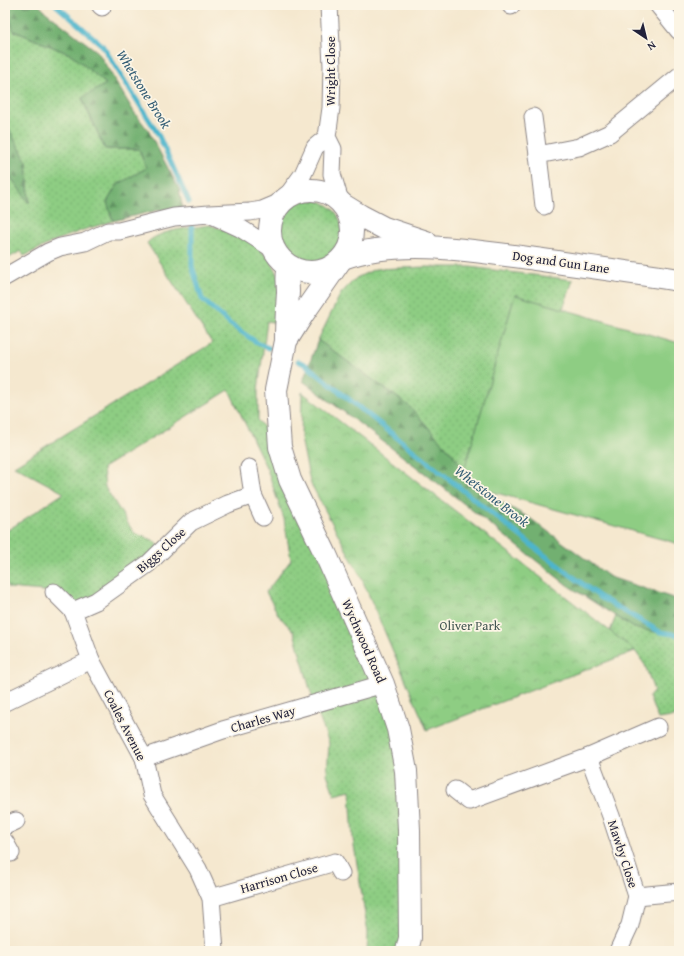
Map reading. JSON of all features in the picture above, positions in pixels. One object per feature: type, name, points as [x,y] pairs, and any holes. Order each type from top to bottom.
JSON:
[{"type":"street","name":"Wright Close","points":[[329,5],[332,66],[331,108],[327,137],[333,149],[332,174],[341,203]]},
{"type":"street","points":[[658,5],[679,31]]},
{"type":"street","points":[[538,155],[579,147],[610,134],[679,76]]},
{"type":"street","points":[[533,117],[544,206]]},
{"type":"street","points":[[5,277],[48,252],[60,247],[85,242],[108,231],[119,231],[174,217],[262,210],[282,201],[294,193],[306,190],[318,190],[330,194],[341,203],[350,217],[352,231],[350,245],[341,260],[330,268],[320,272],[308,273],[297,271],[289,267],[278,258],[273,249],[268,226],[273,213],[282,201],[303,174],[315,147],[327,137]]},
{"type":"street","name":"Dog and Gun Lane","points":[[341,203],[360,216],[384,228],[442,248]]},
{"type":"street","points":[[209,214],[240,228],[273,249]]},
{"type":"street","name":"Dog and Gun Lane","points":[[341,260],[369,250],[442,248],[505,255],[679,280]]},
{"type":"street","name":"Wychwood Road","points":[[286,341],[310,303],[341,260]]},
{"type":"street","name":"Wychwood Road","points":[[289,267],[287,274],[286,341],[276,390],[280,447],[290,480],[326,555],[383,684],[398,729],[406,771],[409,830],[410,938],[407,951]]},
{"type":"street","points":[[249,468],[253,495],[263,518]]},
{"type":"street","name":"Biggs Close","points":[[73,611],[96,601],[148,564],[191,522],[228,504],[253,495]]},
{"type":"street","name":"Coales Avenue","points":[[54,592],[73,611],[92,660],[144,758],[152,795],[198,869],[211,898],[215,951]]},
{"type":"street","points":[[5,702],[92,660]]},
{"type":"street","name":"Charles Way","points":[[144,758],[223,730],[383,684]]},
{"type":"street","points":[[456,790],[466,807],[658,727]]},
{"type":"street","name":"Mawby Close","points":[[589,757],[637,896],[630,925],[618,951]]},
{"type":"street","name":"Harrison Close","points":[[211,898],[338,861]]},
{"type":"street","points":[[637,896],[679,892]]},
{"type":"green space","points":[[5,5],[14,31],[72,55],[106,84],[82,99],[105,149],[139,149],[146,168],[117,185],[107,202],[113,221],[57,240],[24,256],[21,251],[5,260],[5,169],[29,202],[27,162],[5,122]]},
{"type":"green space","points":[[5,5],[39,5],[47,13],[98,52],[134,112],[148,130],[179,189],[183,209],[159,210],[113,221],[107,202],[117,185],[146,168],[139,149],[105,149],[82,98],[106,84],[72,55],[14,31]]},
{"type":"green space","points":[[5,122],[27,162],[29,203],[5,169]]},
{"type":"green space","points":[[311,200],[323,202],[333,209],[340,219],[342,231],[340,243],[333,253],[323,260],[311,262],[299,260],[289,253],[282,243],[280,231],[282,219],[289,209],[299,202]]},
{"type":"green space","points":[[210,225],[230,232],[260,249],[274,266],[278,276],[279,292],[277,323],[267,321],[258,390],[258,420],[280,447],[398,729],[404,951],[367,951],[368,933],[353,839],[350,790],[334,794],[327,774],[329,743],[314,704],[294,632],[279,616],[266,592],[291,560],[284,519],[267,469],[229,390],[103,468],[105,487],[134,533],[153,540],[162,550],[73,611],[54,592],[9,588],[5,580],[5,532],[64,493],[14,466],[212,343],[147,243],[153,238],[168,232]]},
{"type":"green space","points":[[470,267],[573,280],[563,309],[515,295],[464,471],[455,457],[409,406],[318,340],[341,293],[356,278],[375,269]]},
{"type":"green space","points":[[515,295],[679,343],[679,544],[475,487],[464,471]]},
{"type":"green space","points":[[318,340],[409,406],[455,457],[475,487],[531,519],[610,577],[679,600],[679,637],[634,628],[567,585],[435,481],[303,381]]},
{"type":"green space","name":"Oliver Park","points":[[302,392],[635,651],[427,730],[361,577],[310,482],[301,438]]},
{"type":"green space","points":[[616,616],[634,628],[679,635],[679,716],[658,719],[649,697],[654,691],[645,665],[635,651],[610,631]]},
{"type":"waterway","name":"Whetstone Brook","points":[[56,5],[102,45],[158,134],[189,202]]},
{"type":"waterway","name":"Whetstone Brook","points":[[192,227],[192,266],[202,299],[230,324],[259,344],[269,348]]},
{"type":"waterway","name":"Whetstone Brook","points":[[298,361],[306,365],[543,554],[600,597],[660,632],[679,635]]}]
